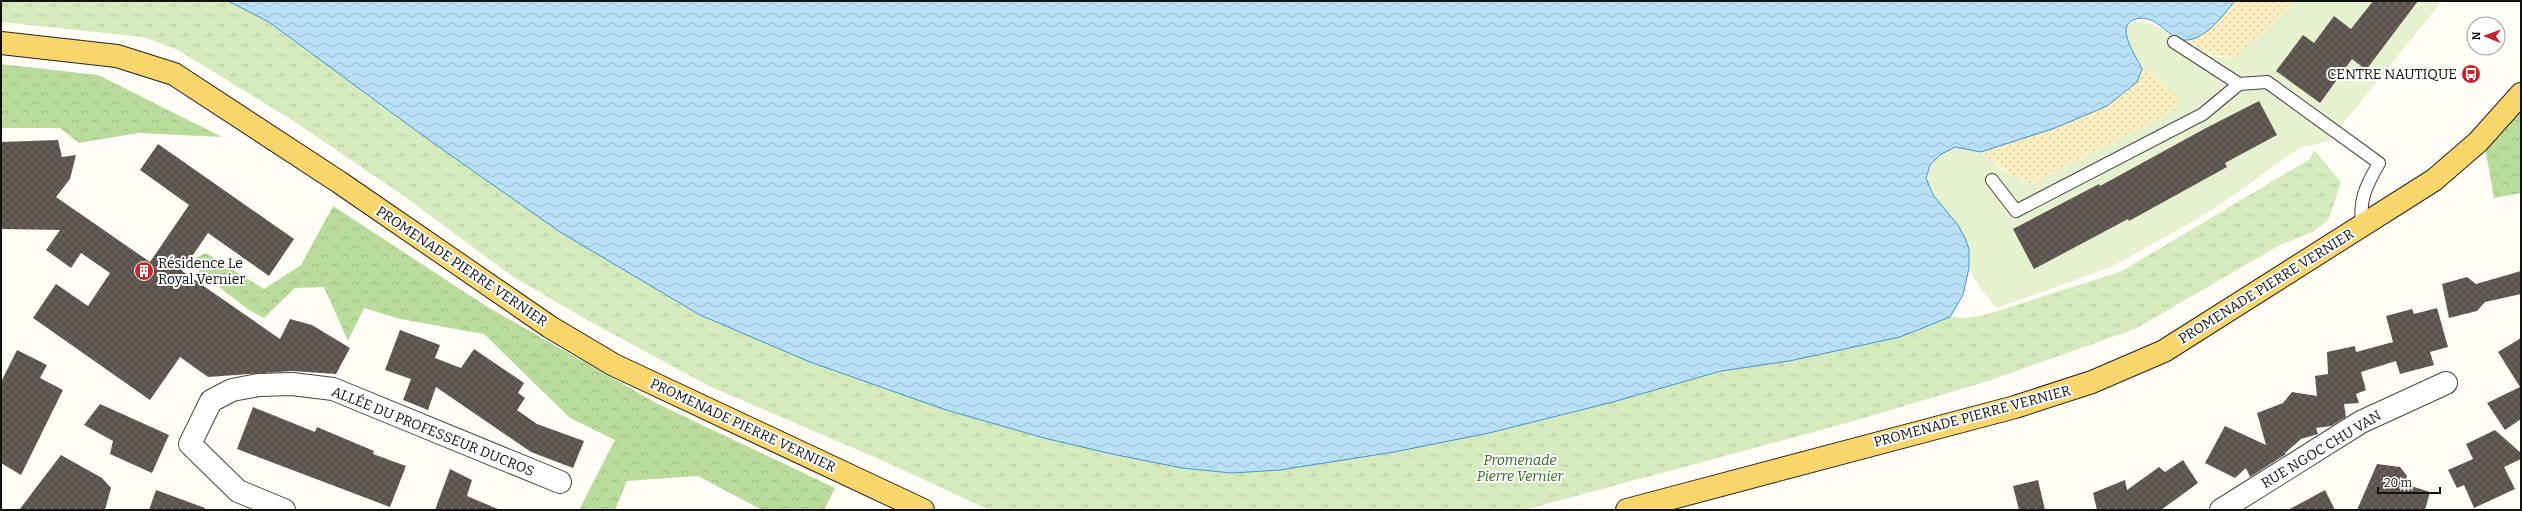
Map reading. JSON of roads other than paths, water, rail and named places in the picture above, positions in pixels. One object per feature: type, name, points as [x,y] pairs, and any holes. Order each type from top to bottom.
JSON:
[{"type":"main road","name":"PROMENADE PIERRE VERNIER","points":[[1,43],[117,56],[174,74],[339,182],[550,327],[614,365],[923,510]]},
{"type":"main road","name":"PROMENADE PIERRE VERNIER","points":[[1627,510],[2016,407],[2092,382],[2164,351],[2434,180],[2478,142],[2521,94]]},
{"type":"street","name":"RUE NGOC CHU VAN","points":[[2221,510],[2361,422],[2446,383]]},
{"type":"street","name":"ALLÉE DU PROFESSEUR DUCROS","points":[[284,510],[238,491],[190,444],[211,401],[232,390],[259,384],[292,384],[333,389],[560,482]]},
{"type":"lane","points":[[2174,42],[2239,84]]},
{"type":"lane","points":[[1992,180],[2016,211],[2203,114],[2239,84],[2267,82],[2379,163],[2369,181],[2360,206],[2362,225]]},
{"type":"water","points":[[228,1],[2235,1],[2220,19],[2202,35],[2188,40],[2181,40],[2175,37],[2149,19],[2141,18],[2133,20],[2128,24],[2126,29],[2129,43],[2142,69],[2137,82],[2107,106],[2055,128],[1981,152],[1955,147],[1940,155],[1930,165],[1926,178],[1933,195],[1958,225],[1969,249],[1969,268],[1963,295],[1950,317],[1900,337],[1789,361],[1721,371],[1613,402],[1489,433],[1394,452],[1280,470],[1232,473],[1182,468],[1112,454],[1044,438],[946,410],[810,362],[700,315],[560,232],[422,135],[269,22]]},
{"type":"place","name":"CENTRE NAUTIQUE","points":[[2471,74]]},
{"type":"place","name":"Résidence Le Royal Vernier","points":[[144,271]]},
{"type":"park label","name":"Promenade Pierre Vernier","points":[[1520,468]]}]
